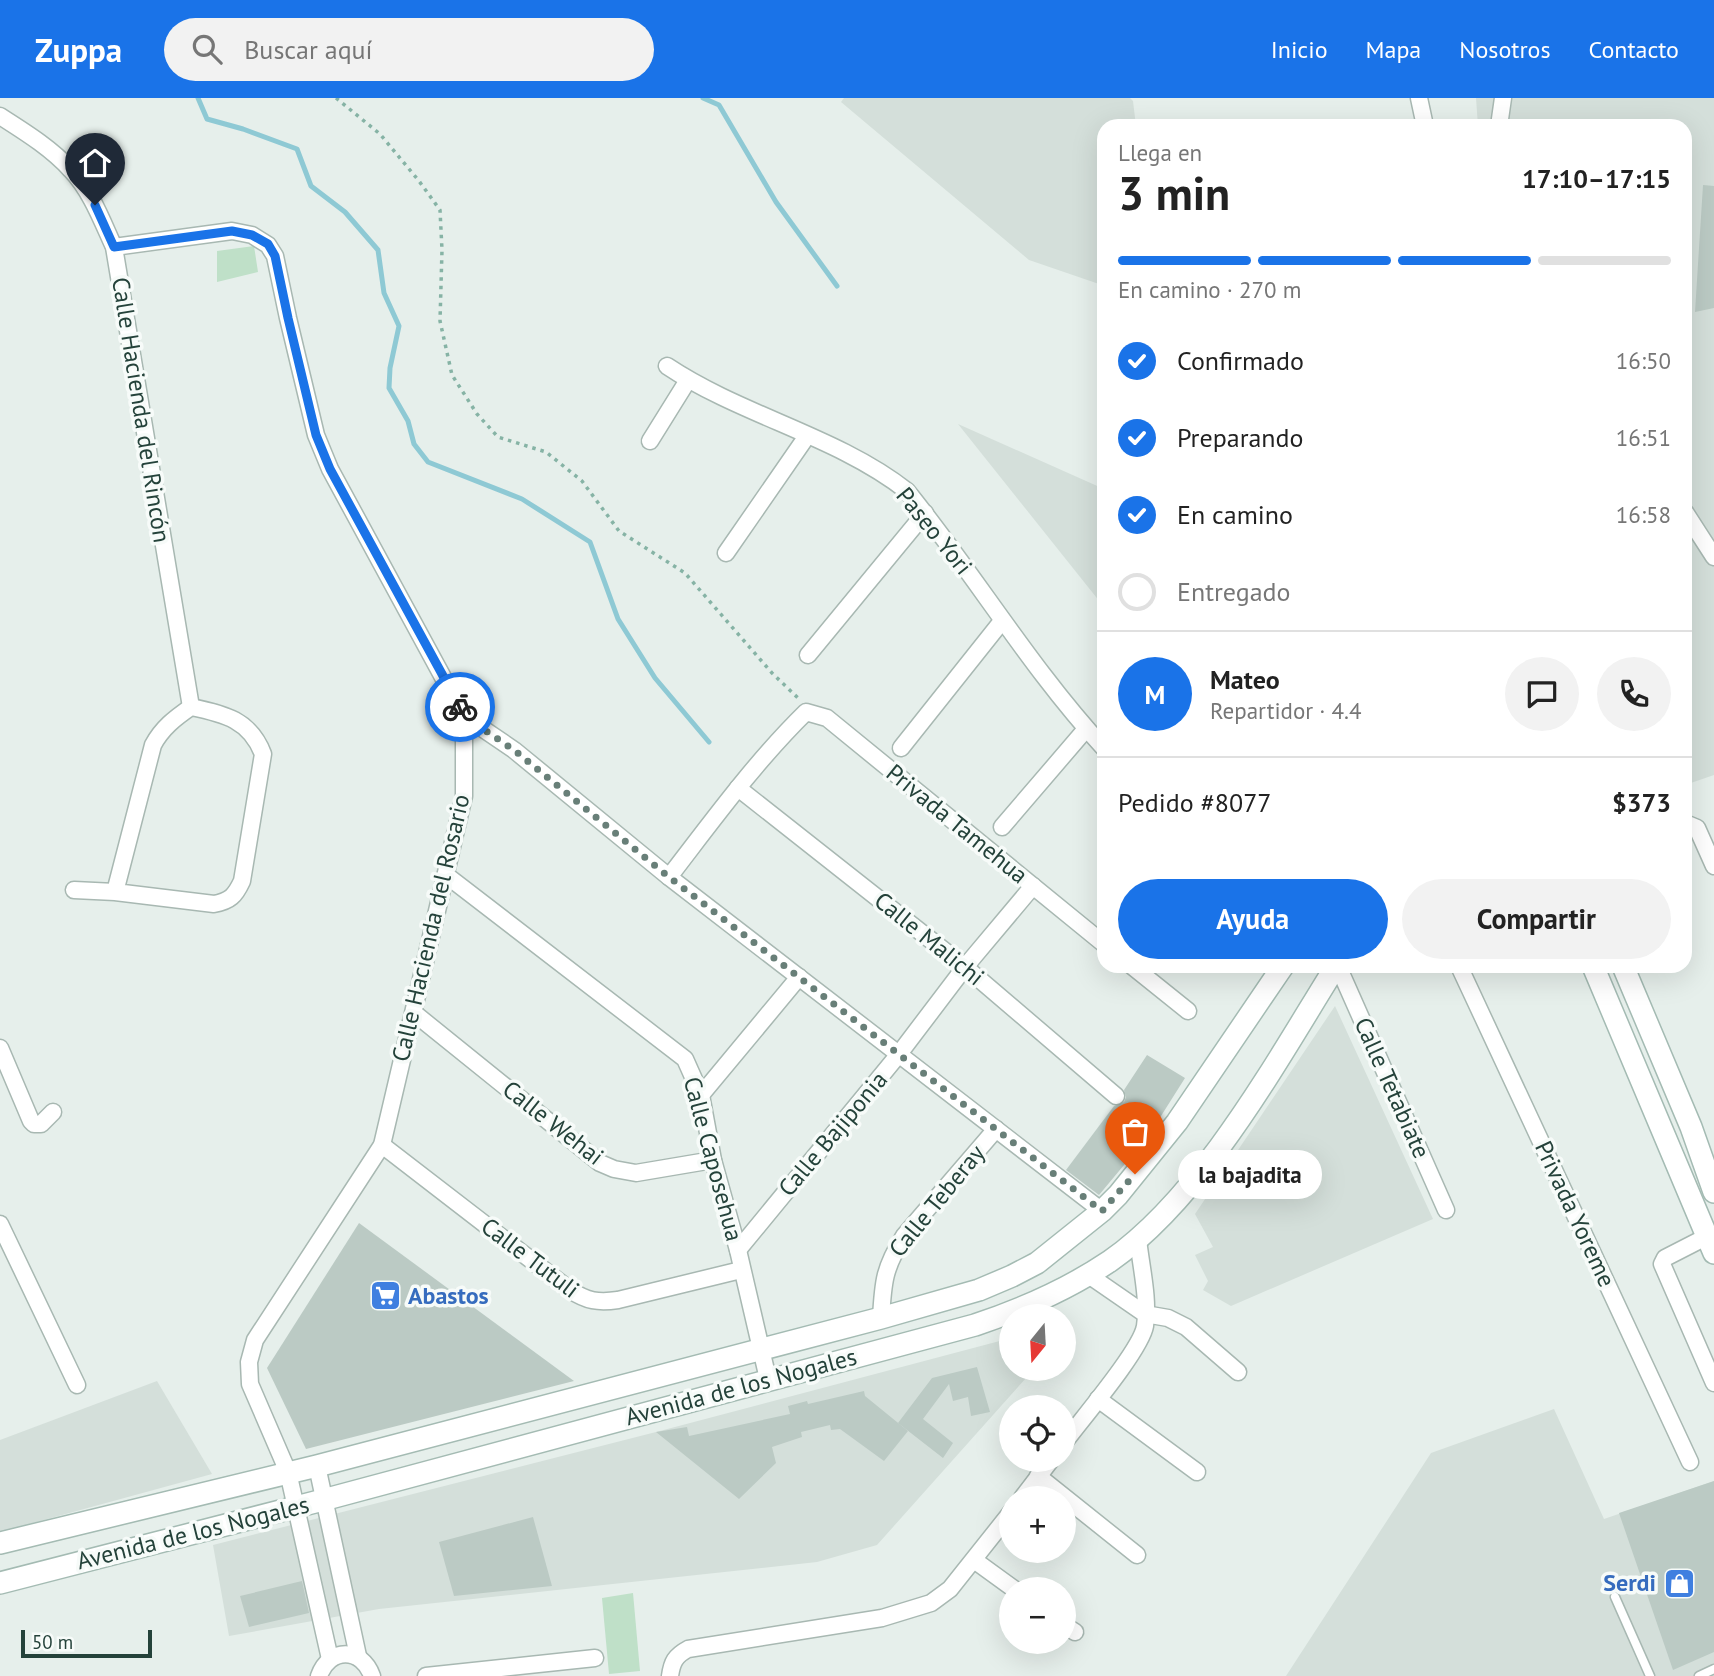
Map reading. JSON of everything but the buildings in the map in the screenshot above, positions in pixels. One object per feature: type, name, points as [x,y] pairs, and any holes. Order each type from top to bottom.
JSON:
[{"type":"main road","name":"Avenida de los Nogales","points":[[0,1543],[317,1466],[760,1350],[979,1290],[1012,1276],[1037,1263],[1102,1211],[1127,1185],[1178,1122],[1278,973]]},
{"type":"main road","name":"Avenida de los Nogales","points":[[0,1583],[323,1500],[975,1325],[1015,1311],[1108,1262],[1138,1239],[1212,1156],[1332,973]]},
{"type":"main road","points":[[1596,973],[1710,1245]]},
{"type":"main road","points":[[1626,973],[1691,1127],[1714,1192]]},
{"type":"street","points":[[1419,98],[1424,119]]},
{"type":"street","points":[[1500,119],[1503,98]]},
{"type":"street","name":"Calle Hacienda del Rincón","points":[[0,116],[32,136],[72,170],[95,205],[114,247],[191,707]]},
{"type":"street","name":"Calle Hacienda del Rosario","points":[[114,247],[232,231],[252,235],[268,244],[275,256],[316,435],[330,469],[464,716],[464,796],[382,1145],[255,1340],[249,1362],[250,1384],[288,1472],[330,1659]]},
{"type":"street","name":"Paseo Yori","points":[[667,366],[688,380],[859,459],[907,491],[1002,621],[1097,741]]},
{"type":"street","points":[[650,441],[688,380]]},
{"type":"street","points":[[726,553],[807,436]]},
{"type":"street","points":[[808,655],[925,513]]},
{"type":"street","points":[[1692,523],[1714,557]]},
{"type":"street","points":[[901,748],[1002,621]]},
{"type":"street","points":[[74,890],[214,904],[228,902],[236,895],[242,881],[263,754],[257,738],[246,726],[233,719],[191,707],[174,718],[160,733],[153,745],[115,892]]},
{"type":"street","points":[[669,877],[738,788],[806,712]]},
{"type":"street","name":"Privada Tamehua","points":[[806,712],[827,718],[1097,938]]},
{"type":"street","points":[[464,716],[514,750],[669,877],[1102,1211]]},
{"type":"street","points":[[1002,827],[1086,729]]},
{"type":"street","name":"Calle Malichi","points":[[738,788],[965,967],[1116,1096]]},
{"type":"street","points":[[1692,826],[1697,828],[1714,866]]},
{"type":"street","name":"Calle Caposehua","points":[[446,875],[685,1059],[701,1095],[713,1160],[738,1250],[768,1379]]},
{"type":"street","name":"Calle Bajiponia","points":[[738,1250],[899,1054],[965,967],[1033,887]]},
{"type":"street","points":[[1141,973],[1188,1011]]},
{"type":"street","name":"Calle Tetabiate","points":[[1340,973],[1446,1210]]},
{"type":"street","name":"Privada Yoreme","points":[[1462,973],[1690,1462]]},
{"type":"street","points":[[701,1095],[799,977]]},
{"type":"street","name":"Calle Wehai","points":[[414,1013],[600,1163],[614,1170],[636,1173],[713,1160]]},
{"type":"street","points":[[0,1048],[31,1121],[41,1124],[53,1112]]},
{"type":"street","name":"Calle Teberay","points":[[881,1318],[883,1282],[887,1264],[896,1248],[996,1129]]},
{"type":"street","name":"Calle Tutuli","points":[[382,1145],[570,1290],[590,1301],[601,1303],[618,1300],[741,1270]]},
{"type":"street","points":[[0,1224],[77,1385]]},
{"type":"street","points":[[1076,1427],[1143,1332],[1145,1314],[1138,1239]]},
{"type":"street","points":[[1710,1245],[1665,1258],[1662,1264],[1714,1383]]},
{"type":"street","points":[[1087,1274],[1145,1314],[1168,1318],[1186,1327],[1238,1372]]},
{"type":"street","points":[[1098,1399],[1197,1472]]},
{"type":"street","points":[[317,1466],[358,1656]]},
{"type":"street","points":[[1030,1486],[1041,1472]]},
{"type":"street","points":[[1038,1476],[1137,1555]]},
{"type":"street","points":[[671,1670],[679,1654],[688,1649],[908,1612],[931,1603],[950,1589],[999,1528]]},
{"type":"street","points":[[974,1560],[999,1578]]},
{"type":"street","points":[[319,1676],[322,1667],[330,1659],[343,1654],[358,1656],[369,1665],[372,1676]]},
{"type":"street","points":[[426,1676],[545,1670],[595,1658]]},
{"type":"lane","points":[[1615,1597],[1650,1676]]},
{"type":"lane","points":[[1699,1676],[1714,1669]]},
{"type":"path","points":[[336,98],[380,134],[440,210],[440,321],[452,375],[477,414],[498,437],[546,452],[582,481],[619,531],[685,573],[772,673],[797,696],[806,712]]},
{"type":"shaded area","points":[[844,98],[1130,98],[1133,101],[1135,119],[1097,119],[1097,283],[1029,260],[841,102]]},
{"type":"shaded area","points":[[1476,98],[1714,98],[1714,775],[1692,783],[1692,119],[1478,119]]},
{"type":"shaded area","points":[[958,424],[1097,486],[1097,598]]},
{"type":"shaded area","points":[[1335,1006],[1433,1219],[1231,1306],[1203,1290],[1208,1281],[1195,1255],[1213,1247],[1195,1214]]},
{"type":"shaded area","points":[[999,1341],[999,1381],[1023,1381],[1011,1395],[999,1395],[999,1408],[877,1545],[817,1562],[379,1609],[229,1636],[213,1545]]},
{"type":"shaded area","points":[[157,1381],[212,1474],[0,1532],[0,1440]]},
{"type":"shaded area","points":[[1554,1409],[1604,1519],[1714,1481],[1714,1676],[1286,1676],[1431,1453]]},
{"type":"green space","points":[[254,246],[258,272],[217,282],[217,251]]},
{"type":"green space","points":[[633,1593],[640,1671],[609,1674],[602,1598]]},
{"type":"waterway","points":[[198,98],[207,119],[297,149],[311,186],[345,212],[378,250],[384,293],[399,326],[390,368],[389,388],[408,421],[414,444],[428,462],[522,499],[590,542],[618,619],[655,678],[709,742]]},
{"type":"waterway","points":[[703,98],[719,105],[776,202],[837,286]]},
{"type":"way so far","points":[[460,707],[464,716],[514,750],[669,877],[1102,1211],[1135,1174]]},
{"type":"place","name":"la bajadita","points":[[1135,1174]]},
{"type":"place","name":"Abastos","points":[[385,1296]]},
{"type":"place","name":"Serdi","points":[[1679,1583]]},
{"type":"route","points":[[95,205],[114,247],[232,231],[252,235],[268,244],[275,256],[316,435],[330,469],[460,707]]}]
